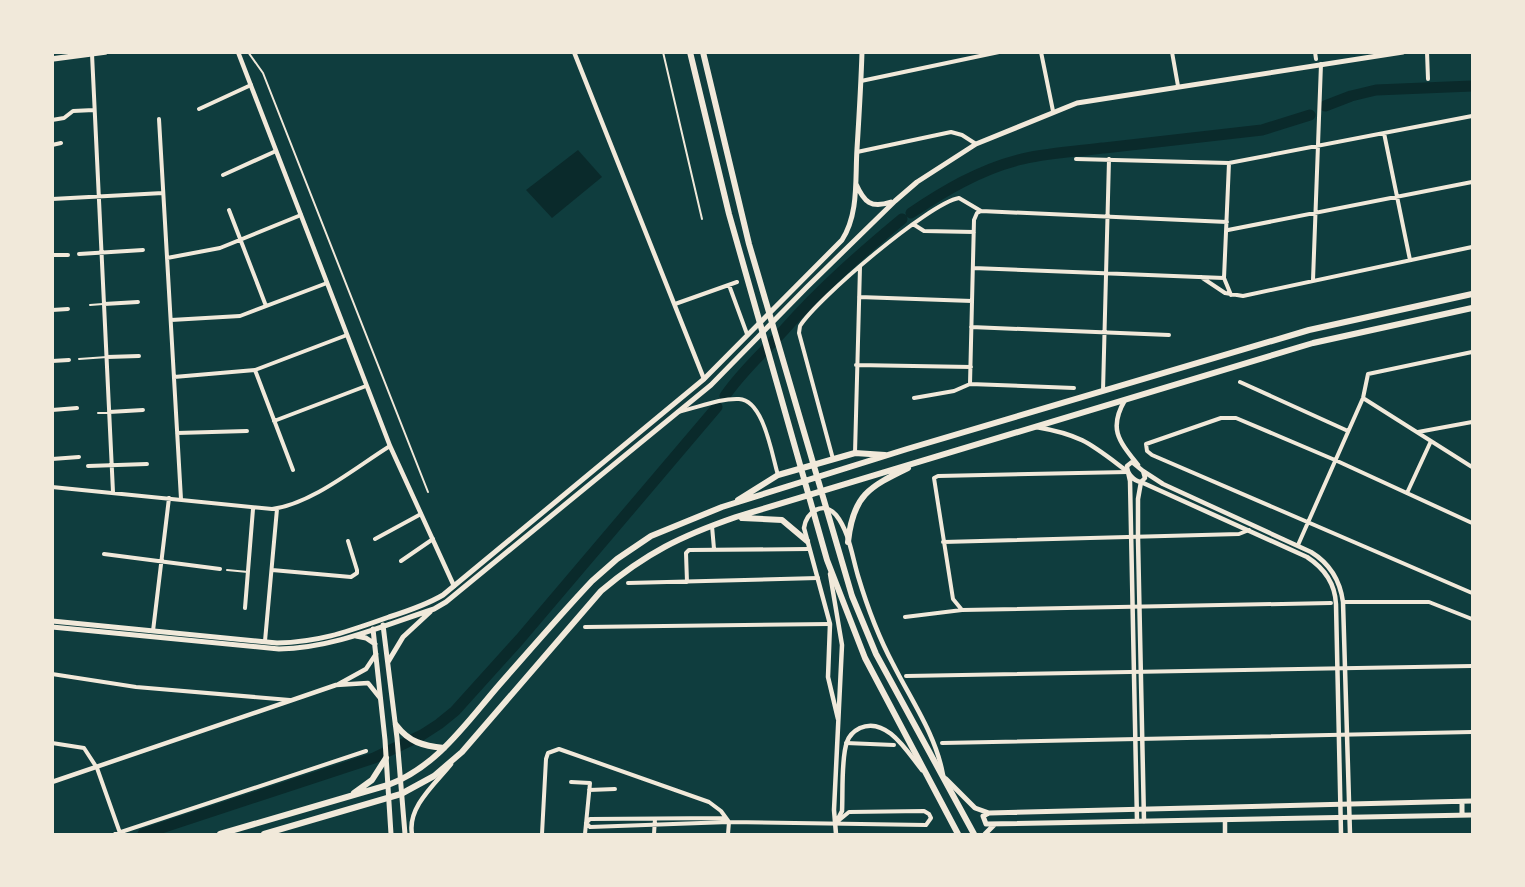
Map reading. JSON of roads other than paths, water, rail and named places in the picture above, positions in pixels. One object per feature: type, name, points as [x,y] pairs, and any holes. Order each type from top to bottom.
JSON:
[{"type":"highway","points":[[690,52],[729,214],[827,560],[865,658],[958,834]]},
{"type":"highway","points":[[703,52],[749,244],[852,596],[876,654],[974,834]]},
{"type":"highway","points":[[220,834],[388,785],[429,763],[592,582],[617,559],[651,536],[688,520],[728,505],[888,455],[1309,330],[1472,294]]},
{"type":"highway","points":[[264,834],[401,794],[434,776],[462,752],[574,621],[602,592],[626,570],[670,543],[736,517],[1032,426],[1313,343],[1472,308]]},
{"type":"highway","points":[[728,505],[778,475],[855,453],[867,452],[888,455]]},
{"type":"highway","points":[[848,542],[853,513],[865,492],[880,481],[927,459]]},
{"type":"highway","points":[[736,517],[782,520],[808,545]]},
{"type":"highway","points":[[490,696],[491,703],[495,707],[501,706]]},
{"type":"highway","points":[[396,725],[405,736],[420,745],[444,748]]},
{"type":"highway","points":[[347,798],[372,780],[386,758]]},
{"type":"main road","points":[[52,59],[105,52]]},
{"type":"main road","points":[[52,621],[265,641],[302,642],[326,638],[431,603],[704,379],[842,240],[848,231],[856,184],[862,52]]},
{"type":"main road","points":[[388,662],[403,637],[434,609],[457,593],[711,385],[895,201],[944,163],[976,144],[1053,111],[1077,103],[1403,52]]},
{"type":"main road","points":[[856,184],[863,198],[870,204],[879,205],[895,201]]},
{"type":"main road","points":[[807,275],[813,281]]},
{"type":"main road","points":[[801,280],[807,287]]},
{"type":"main road","points":[[746,336],[749,346]]},
{"type":"main road","points":[[454,586],[457,593]]},
{"type":"main road","points":[[52,627],[279,649],[306,649],[356,636],[434,609]]},
{"type":"main road","points":[[383,619],[398,738],[405,834]]},
{"type":"main road","points":[[373,623],[386,740],[391,834]]},
{"type":"main road","points":[[356,636],[366,638],[375,644]]},
{"type":"main road","points":[[944,777],[975,808],[989,813],[1472,801]]},
{"type":"main road","points":[[1462,802],[1462,815]]},
{"type":"main road","points":[[1225,807],[1225,820]]},
{"type":"main road","points":[[989,813],[983,816],[984,822],[996,824],[1472,815]]},
{"type":"main road","points":[[985,834],[989,828],[996,824]]},
{"type":"street","points":[[238,52],[390,446],[454,586]]},
{"type":"street","points":[[574,52],[704,379]]},
{"type":"street","points":[[861,81],[999,52]]},
{"type":"street","points":[[1041,52],[1053,111]]},
{"type":"street","points":[[1172,52],[1178,86]]},
{"type":"street","points":[[1315,52],[1316,58]]},
{"type":"street","points":[[1427,52],[1428,79]]},
{"type":"street","points":[[92,54],[113,492]]},
{"type":"street","points":[[1313,280],[1321,64]]},
{"type":"street","points":[[199,109],[251,85]]},
{"type":"street","points":[[52,120],[64,118],[73,111],[94,110]]},
{"type":"street","points":[[1076,160],[1109,159],[1229,163],[1472,116]]},
{"type":"street","points":[[159,119],[181,499]]},
{"type":"street","points":[[857,152],[951,132],[962,135],[976,144]]},
{"type":"street","points":[[1384,133],[1410,260]]},
{"type":"street","points":[[52,145],[61,143]]},
{"type":"street","points":[[223,175],[276,151]]},
{"type":"street","points":[[1103,391],[1109,159]]},
{"type":"street","points":[[1229,163],[1228,230],[1224,278],[1231,295]]},
{"type":"street","points":[[1228,230],[1472,182]]},
{"type":"street","points":[[52,199],[99,198],[163,193]]},
{"type":"street","points":[[833,459],[799,329],[802,323],[860,266],[913,224],[948,201],[957,198],[981,211],[1227,222]]},
{"type":"street","points":[[229,210],[266,306]]},
{"type":"street","points":[[970,384],[974,217],[981,211]]},
{"type":"street","points":[[167,258],[211,251],[301,215]]},
{"type":"street","points":[[913,224],[924,230],[974,232]]},
{"type":"street","points":[[1201,277],[1231,295],[1243,296],[1472,247]]},
{"type":"street","points":[[78,254],[143,250]]},
{"type":"street","points":[[52,255],[68,255]]},
{"type":"street","points":[[855,453],[860,266]]},
{"type":"street","points":[[973,268],[1224,278]]},
{"type":"street","points":[[675,304],[737,282]]},
{"type":"street","points":[[170,320],[235,317],[327,283]]},
{"type":"street","points":[[728,285],[746,336]]},
{"type":"street","points":[[859,297],[972,301]]},
{"type":"street","points":[[104,304],[138,302]]},
{"type":"street","points":[[52,310],[68,309]]},
{"type":"street","points":[[972,326],[1169,335]]},
{"type":"street","points":[[174,377],[255,370],[347,335]]},
{"type":"street","points":[[1295,550],[1363,398],[1368,374],[1472,352]]},
{"type":"street","points":[[107,357],[139,356]]},
{"type":"street","points":[[52,361],[68,360]]},
{"type":"street","points":[[856,365],[971,367]]},
{"type":"street","points":[[255,370],[293,470]]},
{"type":"street","points":[[1240,382],[1348,431]]},
{"type":"street","points":[[914,398],[954,391],[970,384],[1074,388]]},
{"type":"street","points":[[274,421],[366,386]]},
{"type":"street","points":[[1363,398],[1472,467]]},
{"type":"street","points":[[678,412],[727,400],[744,400],[752,404],[760,414],[778,475]]},
{"type":"street","points":[[1125,400],[1116,414],[1116,428],[1125,449],[1144,471],[1163,484],[1316,555],[1329,568],[1340,587],[1343,602],[1350,834]]},
{"type":"street","points":[[52,410],[77,408]]},
{"type":"street","points":[[109,412],[143,410]]},
{"type":"street","points":[[1472,523],[1336,460],[1236,418],[1227,417],[1147,442],[1145,446],[1152,455],[1472,593]]},
{"type":"street","points":[[1418,432],[1472,422]]},
{"type":"street","points":[[1032,426],[1065,432],[1083,440],[1128,472],[1137,481],[1295,550],[1313,561],[1326,574],[1334,589],[1335,603],[1342,834]]},
{"type":"street","points":[[177,433],[247,431]]},
{"type":"street","points":[[1407,493],[1431,441]]},
{"type":"street","points":[[52,487],[181,499],[253,509],[277,509],[310,496],[390,446]]},
{"type":"street","points":[[52,459],[80,457]]},
{"type":"street","points":[[1138,465],[1132,462],[1128,464],[1128,472],[1132,488],[1135,538],[1141,809],[1144,821]]},
{"type":"street","points":[[88,466],[147,464]]},
{"type":"street","points":[[1135,538],[1138,499],[1142,482],[1145,478],[1144,471]]},
{"type":"street","points":[[962,610],[953,599],[934,478],[938,476],[1128,472]]},
{"type":"street","points":[[153,631],[169,498]]},
{"type":"street","points":[[838,718],[829,684],[830,624],[808,545],[805,520],[814,510],[822,508],[830,510],[838,517],[870,612],[892,662],[922,717],[940,759],[944,777]]},
{"type":"street","points":[[245,608],[253,509]]},
{"type":"street","points":[[265,641],[277,509]]},
{"type":"street","points":[[374,539],[421,514]]},
{"type":"street","points":[[944,542],[1239,534],[1249,530],[1251,524]]},
{"type":"street","points":[[712,526],[714,549]]},
{"type":"street","points":[[401,562],[432,540]]},
{"type":"street","points":[[272,570],[351,577],[357,573],[357,570],[348,541]]},
{"type":"street","points":[[687,582],[687,551],[808,545]]},
{"type":"street","points":[[104,554],[220,569]]},
{"type":"street","points":[[827,560],[842,645],[834,810],[836,834]]},
{"type":"street","points":[[628,582],[818,578]]},
{"type":"street","points":[[905,617],[962,610],[1137,605],[1429,602],[1472,619]]},
{"type":"street","points":[[585,627],[588,629],[830,624]]},
{"type":"street","points":[[52,782],[336,685],[366,669],[376,654]]},
{"type":"street","points":[[906,676],[1472,666]]},
{"type":"street","points":[[52,674],[136,687],[290,700]]},
{"type":"street","points":[[336,685],[368,683],[381,699]]},
{"type":"street","points":[[836,823],[842,811],[846,743],[851,734],[863,727],[882,728],[894,737],[925,774]]},
{"type":"street","points":[[942,743],[1472,732]]},
{"type":"street","points":[[52,743],[84,748],[96,768],[120,833]]},
{"type":"street","points":[[846,743],[894,745]]},
{"type":"street","points":[[542,834],[546,759],[548,753],[559,749],[709,802],[722,811],[729,822],[728,834]]},
{"type":"street","points":[[115,834],[366,751]]},
{"type":"street","points":[[412,834],[412,820],[416,809],[426,794],[462,752]]},
{"type":"street","points":[[571,782],[590,783],[585,834]]},
{"type":"street","points":[[590,790],[615,789]]},
{"type":"street","points":[[1138,821],[1141,809]]},
{"type":"street","points":[[586,823],[590,827],[729,822],[926,825],[931,818],[930,814],[924,811],[849,812],[836,823]]},
{"type":"street","points":[[586,823],[590,819],[723,818],[729,822]]},
{"type":"street","points":[[654,834],[655,819]]},
{"type":"street","points":[[1225,820],[1225,834]]},
{"type":"lane","points":[[248,52],[263,74],[428,492]]},
{"type":"lane","points":[[663,52],[702,219]]},
{"type":"lane","points":[[90,305],[104,304]]},
{"type":"lane","points":[[79,359],[107,357]]},
{"type":"lane","points":[[98,413],[109,412]]},
{"type":"lane","points":[[227,570],[248,572]]},
{"type":"water","points":[[578,150],[602,177],[552,218],[526,190]]},
{"type":"waterway","points":[[1325,106],[1351,96],[1376,90],[1472,86]]},
{"type":"waterway","points":[[1104,148],[1262,130],[1310,115]]},
{"type":"waterway","points":[[911,213],[962,182],[989,169],[1039,156],[1102,148]]},
{"type":"waterway","points":[[725,396],[746,370],[812,300],[902,219]]},
{"type":"waterway","points":[[143,834],[374,758],[422,735],[439,724],[455,711],[520,639],[717,407]]}]
